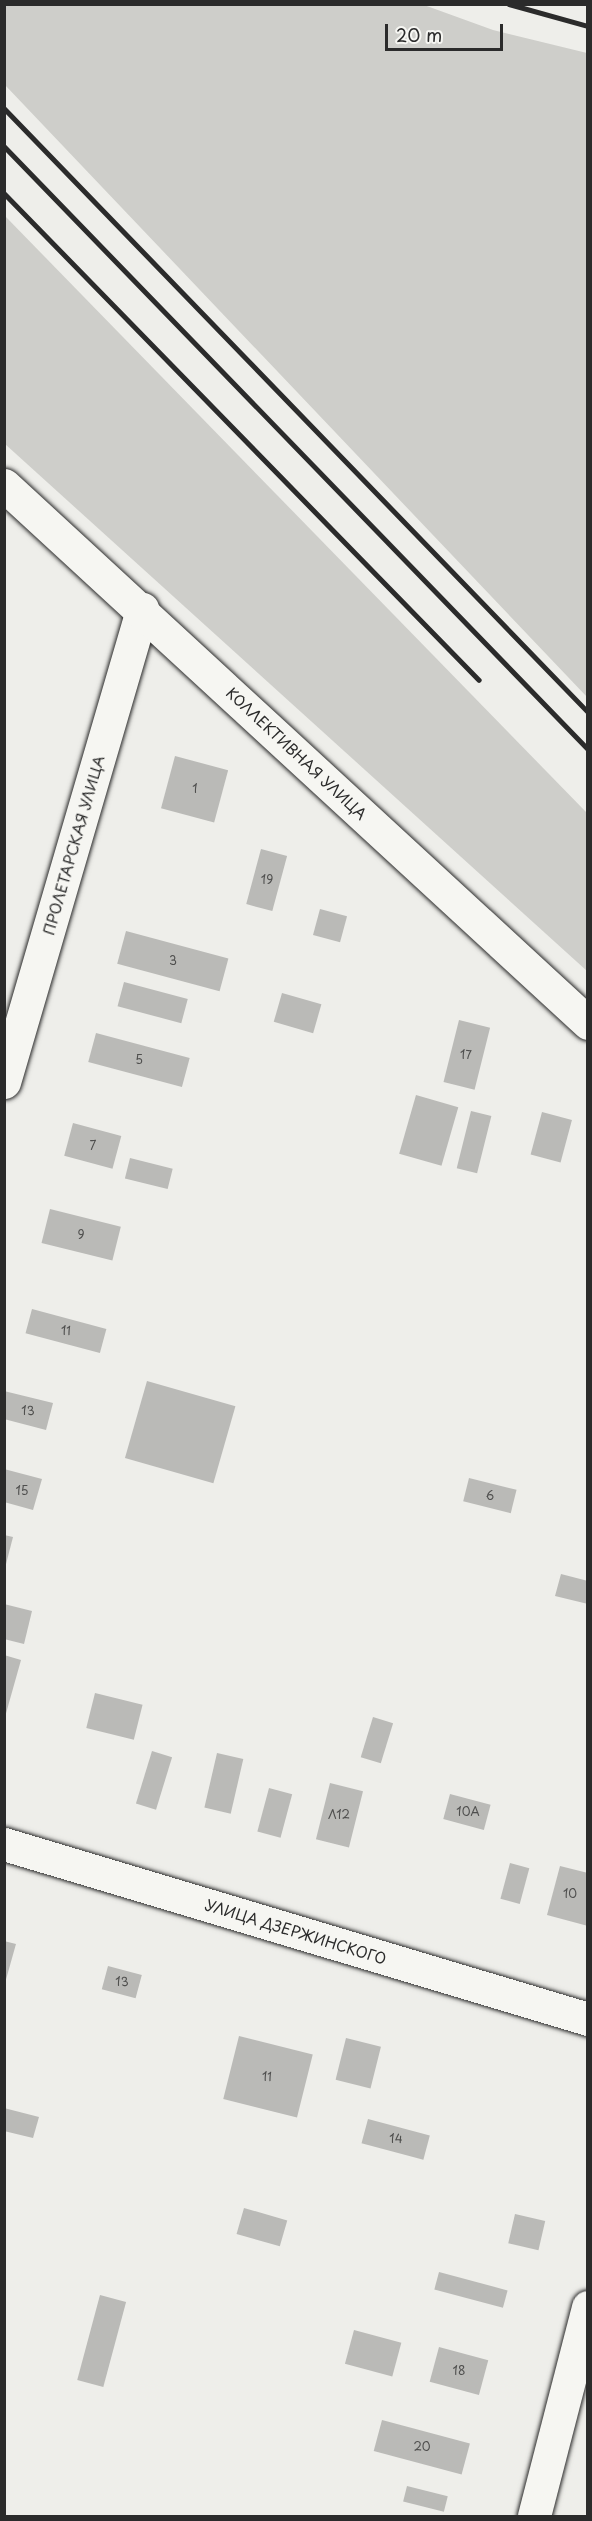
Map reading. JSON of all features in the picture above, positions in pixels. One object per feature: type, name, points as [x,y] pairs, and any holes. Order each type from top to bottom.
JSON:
[{"type":"street","name":"КОЛЛЕКТИВНАЯ УЛИЦА","points":[[4,485],[142,609],[588,1023]]},
{"type":"street","name":"ПРОЛЕТАРСКАЯ УЛИЦА","points":[[4,1082],[142,609]]},
{"type":"street","name":"УЛИЦА ДЗЕРЖИНСКОГО","points":[[4,1844],[588,2019]]},
{"type":"street","points":[[534,2517],[588,2307]]},
{"type":"shaded area","points":[[5,4],[424,5],[493,30],[587,53],[587,697],[5,85]]},
{"type":"shaded area","points":[[5,216],[587,813],[587,971],[5,444]]},
{"type":"building","points":[[175,756],[228,770],[214,822],[161,808]]},
{"type":"building","points":[[261,849],[287,856],[272,911],[246,904]]},
{"type":"building","points":[[320,909],[347,916],[340,942],[313,935]]},
{"type":"building","points":[[126,931],[228,958],[220,991],[117,964]]},
{"type":"building","points":[[124,982],[188,999],[181,1023],[118,1006]]},
{"type":"building","points":[[282,993],[321,1004],[313,1033],[274,1022]]},
{"type":"building","points":[[459,1020],[490,1028],[475,1090],[444,1082]]},
{"type":"building","points":[[96,1033],[190,1058],[182,1087],[88,1062]]},
{"type":"building","points":[[416,1095],[458,1107],[441,1166],[399,1154]]},
{"type":"building","points":[[471,1111],[491,1116],[477,1173],[457,1168]]},
{"type":"building","points":[[542,1112],[572,1120],[561,1163],[531,1155]]},
{"type":"building","points":[[73,1123],[121,1136],[112,1169],[64,1156]]},
{"type":"building","points":[[130,1158],[173,1169],[168,1189],[125,1178]]},
{"type":"building","points":[[50,1209],[121,1227],[112,1261],[42,1243]]},
{"type":"building","points":[[32,1309],[106,1329],[100,1353],[26,1333]]},
{"type":"building","points":[[147,1381],[235,1406],[213,1483],[125,1458]]},
{"type":"building","points":[[4,1391],[53,1403],[46,1430],[4,1419]]},
{"type":"building","points":[[4,1469],[42,1479],[33,1510],[4,1502]]},
{"type":"building","points":[[469,1478],[517,1490],[511,1513],[463,1501]]},
{"type":"building","points":[[4,1535],[13,1537],[5,1568],[4,1568]]},
{"type":"building","points":[[561,1574],[588,1581],[588,1604],[555,1596]]},
{"type":"building","points":[[4,1604],[32,1611],[24,1644],[4,1639]]},
{"type":"building","points":[[4,1655],[21,1660],[5,1717],[4,1717]]},
{"type":"building","points":[[95,1693],[143,1705],[134,1740],[86,1728]]},
{"type":"building","points":[[373,1717],[393,1723],[381,1763],[361,1757]]},
{"type":"building","points":[[152,1751],[172,1757],[156,1810],[136,1804]]},
{"type":"building","points":[[217,1753],[243,1759],[231,1814],[204,1808]]},
{"type":"building","points":[[330,1783],[363,1791],[349,1848],[316,1839]]},
{"type":"building","points":[[269,1788],[292,1794],[281,1838],[257,1831]]},
{"type":"building","points":[[450,1794],[491,1805],[484,1830],[443,1819]]},
{"type":"building","points":[[510,1863],[529,1868],[520,1904],[500,1899]]},
{"type":"building","points":[[560,1866],[588,1873],[588,1926],[547,1915]]},
{"type":"building","points":[[4,1941],[16,1944],[5,1983],[4,1983]]},
{"type":"building","points":[[108,1966],[142,1975],[136,1998],[102,1989]]},
{"type":"building","points":[[239,2036],[313,2054],[297,2117],[223,2099]]},
{"type":"building","points":[[346,2038],[381,2047],[371,2088],[336,2080]]},
{"type":"building","points":[[4,2108],[39,2117],[33,2138],[4,2131]]},
{"type":"building","points":[[368,2119],[430,2136],[423,2160],[362,2143]]},
{"type":"building","points":[[244,2208],[287,2220],[280,2246],[237,2234]]},
{"type":"building","points":[[515,2214],[545,2221],[538,2250],[508,2243]]},
{"type":"building","points":[[439,2272],[508,2290],[503,2308],[434,2289]]},
{"type":"building","points":[[100,2295],[126,2302],[103,2387],[77,2380]]},
{"type":"building","points":[[354,2330],[401,2343],[392,2376],[345,2364]]},
{"type":"building","points":[[439,2347],[488,2360],[479,2395],[430,2382]]},
{"type":"building","points":[[382,2420],[470,2444],[462,2474],[374,2451]]},
{"type":"building","points":[[407,2486],[448,2496],[444,2512],[403,2502]]},
{"type":"railway","points":[[509,4],[588,26]]},
{"type":"railway","points":[[4,108],[588,712]]},
{"type":"railway","points":[[4,146],[588,749]]},
{"type":"railway","points":[[4,193],[479,680]]}]
